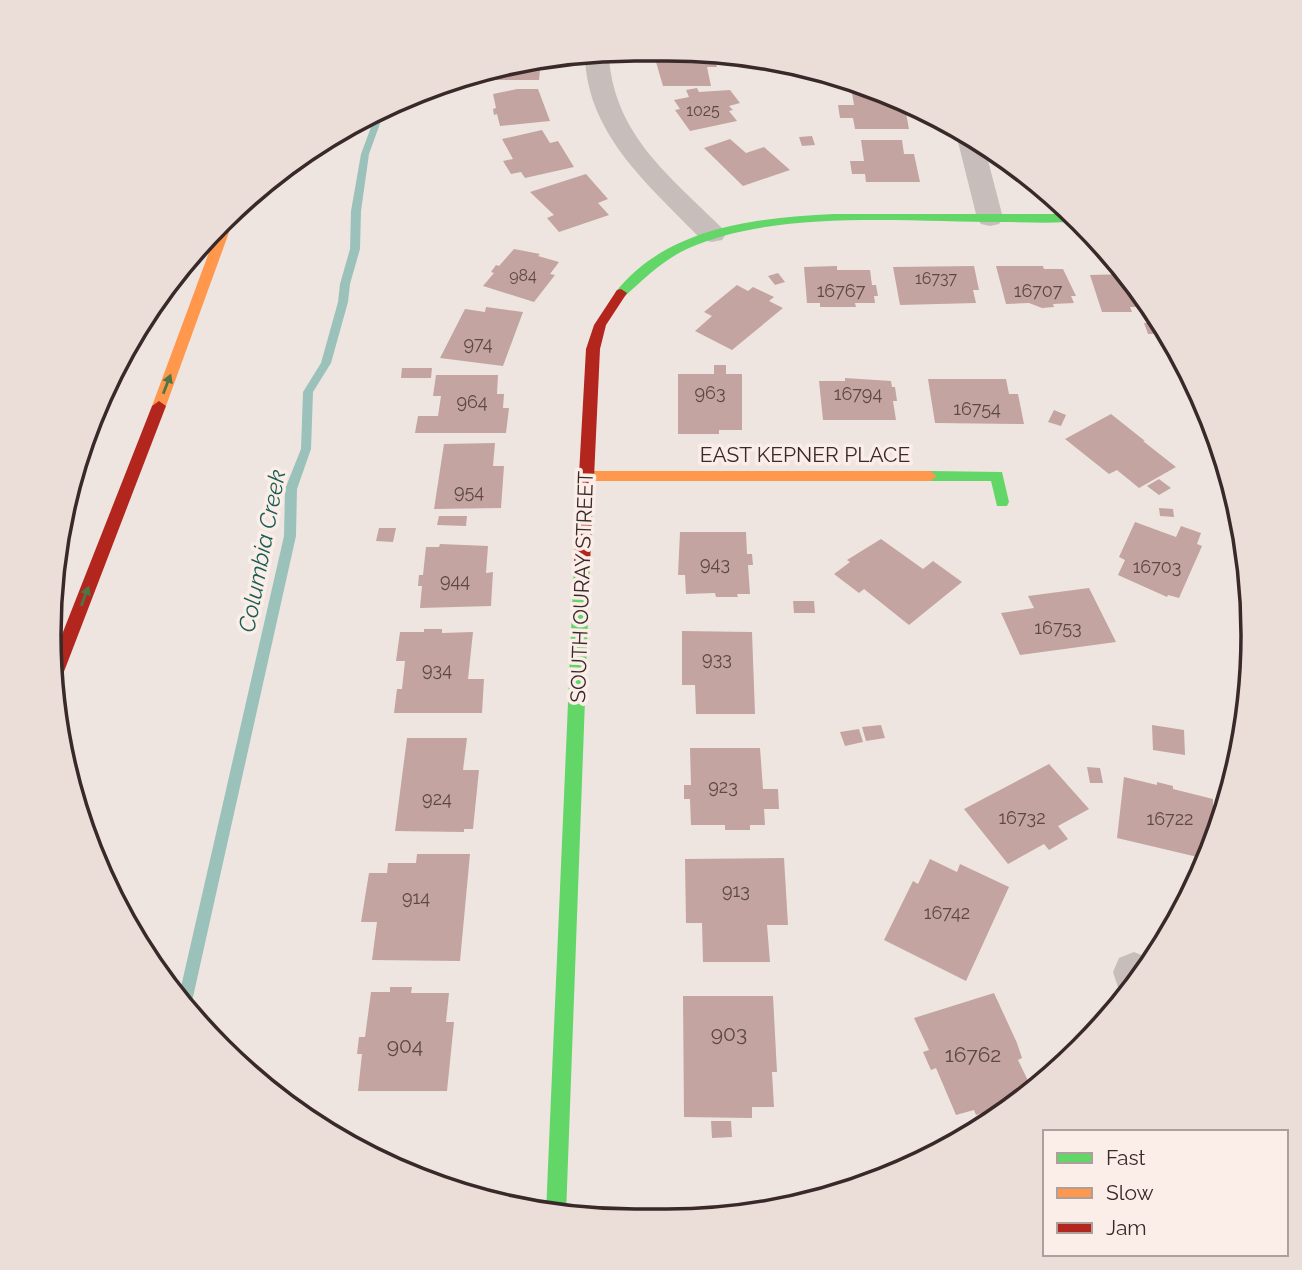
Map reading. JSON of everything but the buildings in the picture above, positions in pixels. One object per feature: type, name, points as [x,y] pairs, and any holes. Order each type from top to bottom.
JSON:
[{"type":"street","points":[[597,62],[598,84],[610,116],[631,148],[712,234]]},
{"type":"street","points":[[973,150],[990,218]]},
{"type":"street","name":"SOUTH OURAY STREET","points":[[557,1203],[586,475],[593,349],[600,324],[613,302],[631,281],[661,258],[712,234],[765,222],[799,218],[1061,218]]},
{"type":"street","points":[[62,657],[183,343],[220,240]]},
{"type":"street","name":"EAST KEPNER PLACE","points":[[586,475],[997,475],[1002,502]]},
{"type":"waterway","name":"Columbia Creek","points":[[187,993],[290,536],[291,489],[306,449],[308,392],[326,363],[343,302],[355,249],[356,211],[365,154],[378,122]]},
{"type":"traffic: fast","points":[[621,293],[650,266],[682,246],[755,224],[833,218],[1061,218]]},
{"type":"traffic: fast","points":[[930,476],[997,476],[1002,502]]},
{"type":"traffic: fast","points":[[556,1203],[582,564]]},
{"type":"traffic: slow","points":[[159,406],[221,238]]},
{"type":"traffic: slow","points":[[586,476],[930,476]]},
{"type":"traffic: jam","points":[[582,564],[593,349],[600,325],[621,293]]},
{"type":"traffic: jam","points":[[62,657],[159,406]]}]
